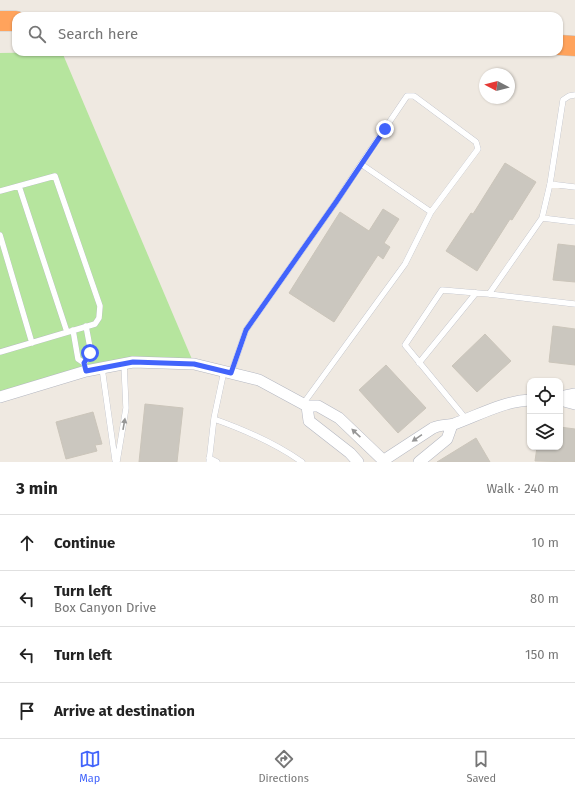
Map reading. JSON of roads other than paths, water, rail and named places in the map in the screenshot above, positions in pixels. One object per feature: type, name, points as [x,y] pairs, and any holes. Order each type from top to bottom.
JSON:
[{"type":"highway","points":[[0,21],[12,21]]},
{"type":"highway","points":[[563,44],[575,46]]},
{"type":"street","points":[[0,397],[85,367],[102,368],[133,362],[194,364],[259,380],[305,405],[318,406],[339,418],[385,461],[433,428],[440,425],[452,425],[491,409],[527,400]]},
{"type":"street","points":[[563,397],[575,394]]},
{"type":"street","points":[[563,399],[575,404]]},
{"type":"street","points":[[305,405],[309,421],[350,453],[358,462]]},
{"type":"street","points":[[419,462],[447,439],[452,425]]},
{"type":"lane","points":[[489,294],[542,218],[550,184],[563,100],[569,96],[575,95]]},
{"type":"lane","points":[[217,462],[209,460],[214,419],[228,372],[246,330],[336,202],[407,96],[414,96],[476,142],[478,149],[431,212],[406,264],[305,405]]},
{"type":"lane","points":[[361,164],[431,212]]},
{"type":"lane","points":[[0,191],[55,176],[100,306],[100,318],[95,324],[0,352]]},
{"type":"lane","points":[[550,184],[575,187]]},
{"type":"lane","points":[[20,186],[67,332]]},
{"type":"lane","points":[[542,218],[575,222]]},
{"type":"lane","points":[[0,236],[32,343]]},
{"type":"lane","points":[[466,419],[405,345],[442,290],[575,304]]},
{"type":"lane","points":[[419,363],[476,293]]},
{"type":"lane","points":[[73,330],[78,359],[85,367],[90,353],[86,326]]},
{"type":"lane","points":[[116,462],[126,408],[124,364]]},
{"type":"lane","points":[[102,368],[116,462]]},
{"type":"lane","points":[[214,419],[249,432],[302,462]]}]
